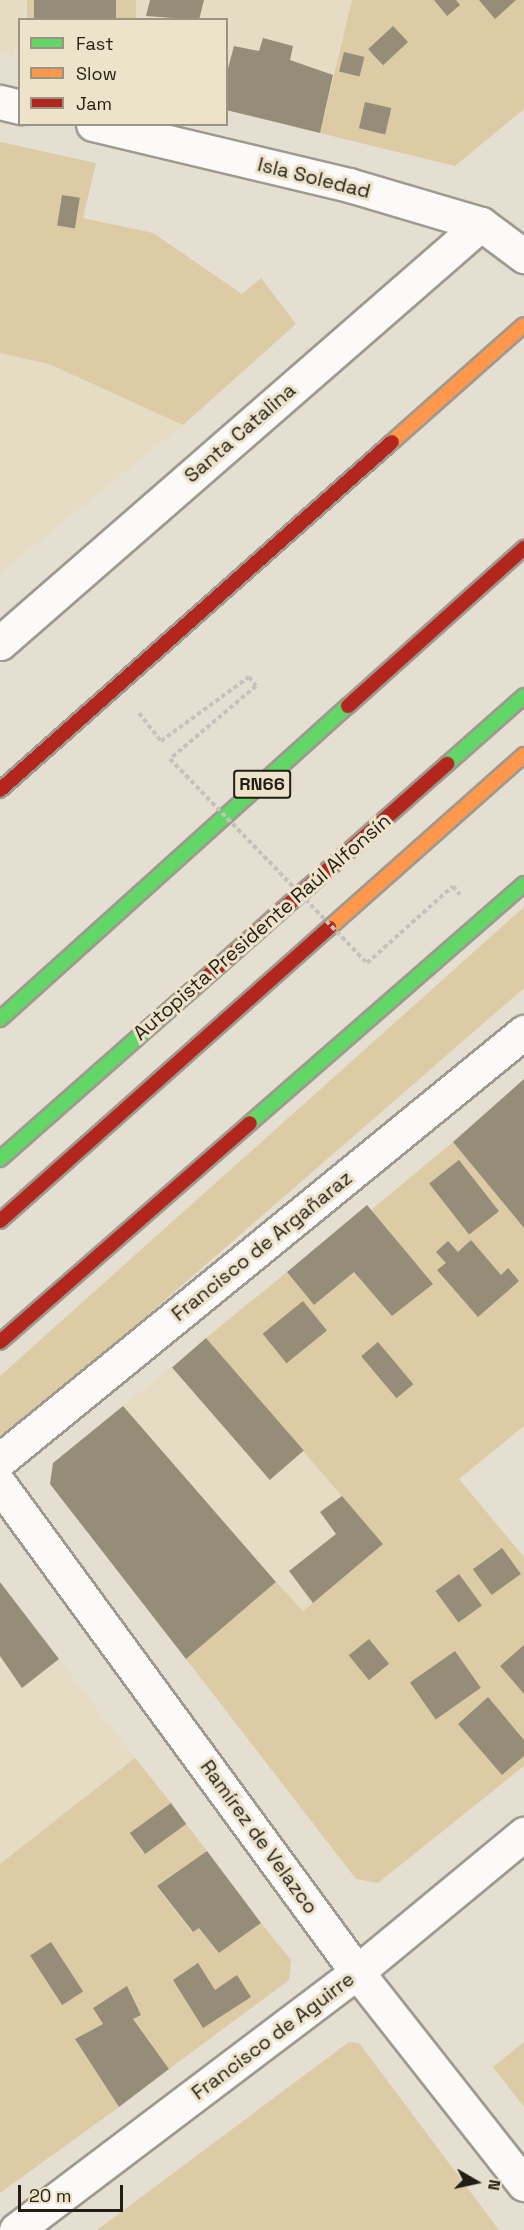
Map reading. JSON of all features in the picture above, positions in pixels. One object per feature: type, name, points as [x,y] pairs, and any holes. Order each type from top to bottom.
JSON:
[{"type":"main road","points":[[0,790],[524,325]]},
{"type":"main road","name":"RN66","points":[[0,1019],[524,548]]},
{"type":"main road","name":"Autopista Presidente Raúl Alfonsín","points":[[0,1159],[524,696]]},
{"type":"main road","points":[[0,1221],[524,755]]},
{"type":"main road","points":[[0,1342],[524,884]]},
{"type":"street","points":[[0,102],[18,106]]},
{"type":"street","name":"Isla Soledad","points":[[101,126],[349,185],[481,224],[524,256]]},
{"type":"street","name":"Santa Catalina","points":[[0,643],[481,224]]},
{"type":"street","name":"Francisco de Argañaraz","points":[[0,1460],[524,1032]]},
{"type":"street","name":"Ramírez de Velazco","points":[[0,1485],[357,1971],[524,2184]]},
{"type":"street","name":"Francisco de Aguirre","points":[[16,2230],[357,1971],[524,1834]]},
{"type":"path","points":[[161,741],[249,677],[256,686],[170,759],[367,963],[453,886],[461,894],[452,902]]},
{"type":"shaded area","points":[[0,0],[27,0],[23,18],[18,18],[18,37],[13,57],[0,54]]},
{"type":"shaded area","points":[[27,0],[136,0],[136,18],[27,18]]},
{"type":"shaded area","points":[[136,0],[352,0],[333,75],[290,60],[293,46],[263,38],[259,51],[234,46],[228,72],[228,18],[132,18]]},
{"type":"shaded area","points":[[352,0],[524,0],[524,109],[455,166],[320,133]]},
{"type":"shaded area","points":[[0,142],[96,163],[83,218],[153,233],[242,294],[261,278],[296,324],[183,425],[49,364],[0,353]]},
{"type":"shaded area","points":[[0,353],[49,364],[183,425],[0,573]]},
{"type":"shaded area","points":[[524,907],[524,988],[12,1433],[0,1437],[0,1376]]},
{"type":"shaded area","points":[[453,1142],[524,1228],[524,1426],[459,1479],[524,1557],[524,1766],[378,1883],[356,1879],[186,1659],[276,1582],[303,1611],[383,1544],[206,1338],[287,1272],[314,1305],[354,1272],[392,1316],[432,1284],[371,1210]]},
{"type":"shaded area","points":[[171,1366],[270,1480],[303,1451],[342,1496],[320,1512],[336,1534],[289,1571],[313,1603],[302,1611],[123,1406]]},
{"type":"shaded area","points":[[0,1656],[22,1688],[59,1659],[135,1758],[0,1864]]},
{"type":"shaded area","points":[[135,1758],[171,1803],[130,1833],[143,1853],[186,1824],[207,1851],[157,1887],[192,1932],[199,1928],[219,1953],[261,1923],[291,1960],[289,1980],[169,2069],[133,2019],[141,2015],[127,1987],[94,2007],[103,2024],[75,2039],[119,2107],[0,2193],[0,1864]]},
{"type":"shaded area","points":[[349,2042],[359,2043],[499,2230],[97,2230]]},
{"type":"shaded area","points":[[524,2042],[524,2107],[493,2067]]},
{"type":"building","points":[[34,0],[116,0],[116,18],[34,18]]},
{"type":"building","points":[[150,0],[204,0],[200,18],[146,16]]},
{"type":"building","points":[[434,0],[456,0],[460,5],[447,16]]},
{"type":"building","points":[[479,0],[516,0],[495,19]]},
{"type":"building","points":[[393,26],[408,42],[383,65],[368,49]]},
{"type":"building","points":[[263,38],[293,46],[290,60],[333,75],[320,133],[228,110],[228,68],[234,46],[259,51]]},
{"type":"building","points":[[344,52],[364,57],[360,76],[339,71]]},
{"type":"building","points":[[365,102],[391,108],[385,134],[359,128]]},
{"type":"building","points":[[62,195],[80,198],[75,228],[57,226]]},
{"type":"building","points":[[524,1079],[524,1228],[453,1142]]},
{"type":"building","points":[[459,1160],[499,1211],[469,1235],[429,1183]]},
{"type":"building","points":[[367,1205],[433,1284],[392,1316],[354,1272],[314,1305],[287,1272]]},
{"type":"building","points":[[471,1240],[501,1275],[508,1268],[519,1281],[478,1317],[437,1270],[446,1263],[436,1252],[448,1241],[458,1252]]},
{"type":"building","points":[[303,1301],[327,1331],[287,1363],[263,1334]]},
{"type":"building","points":[[206,1338],[304,1450],[270,1480],[172,1368]]},
{"type":"building","points":[[378,1342],[413,1384],[397,1398],[361,1356]]},
{"type":"building","points":[[123,1406],[276,1582],[186,1659],[50,1484],[53,1463]]},
{"type":"building","points":[[342,1496],[383,1544],[313,1603],[289,1571],[336,1534],[320,1512]]},
{"type":"building","points":[[502,1548],[521,1574],[492,1595],[473,1569]]},
{"type":"building","points":[[459,1574],[482,1606],[458,1623],[436,1591]]},
{"type":"building","points":[[0,1582],[59,1659],[22,1688],[0,1656]]},
{"type":"building","points":[[369,1639],[389,1664],[369,1680],[349,1655]]},
{"type":"building","points":[[524,1645],[524,1694],[500,1666]]},
{"type":"building","points":[[455,1651],[481,1688],[436,1719],[410,1683]]},
{"type":"building","points":[[488,1697],[524,1740],[524,1756],[502,1775],[458,1724]]},
{"type":"building","points":[[171,1803],[186,1824],[145,1854],[130,1833]]},
{"type":"building","points":[[207,1851],[261,1923],[219,1953],[199,1928],[193,1932],[157,1886]]},
{"type":"building","points":[[51,1942],[83,1991],[62,2005],[30,1956]]},
{"type":"building","points":[[198,1963],[215,1990],[237,1975],[251,1997],[203,2028],[173,1980]]},
{"type":"building","points":[[127,1986],[141,2015],[133,2019],[169,2069],[119,2107],[75,2039],[103,2024],[93,2008]]},
{"type":"traffic: fast","points":[[447,764],[524,696]]},
{"type":"traffic: fast","points":[[0,1019],[348,706]]},
{"type":"traffic: fast","points":[[250,1123],[524,884]]},
{"type":"traffic: fast","points":[[0,1159],[186,995]]},
{"type":"traffic: slow","points":[[392,442],[524,325]]},
{"type":"traffic: slow","points":[[329,928],[524,755]]},
{"type":"traffic: jam","points":[[0,790],[392,442]]},
{"type":"traffic: jam","points":[[348,706],[524,548]]},
{"type":"traffic: jam","points":[[186,995],[447,764]]},
{"type":"traffic: jam","points":[[0,1221],[329,928]]},
{"type":"traffic: jam","points":[[0,1342],[250,1123]]}]
